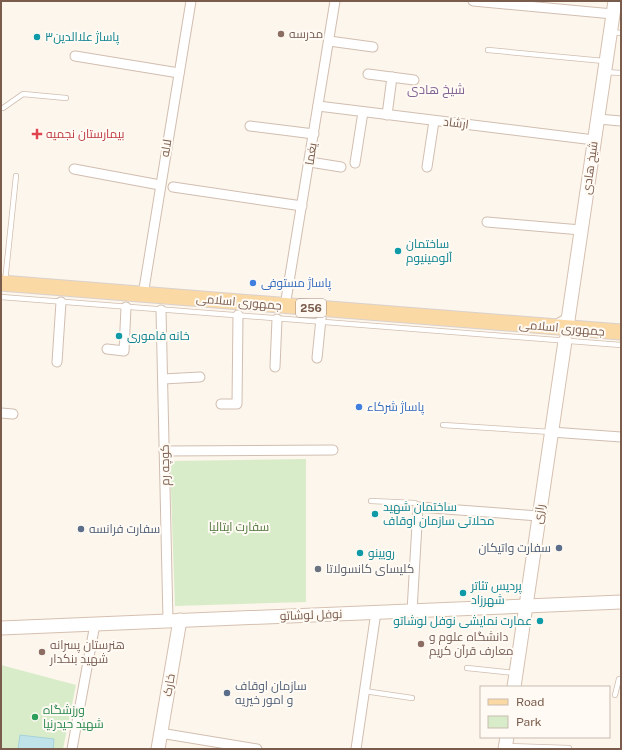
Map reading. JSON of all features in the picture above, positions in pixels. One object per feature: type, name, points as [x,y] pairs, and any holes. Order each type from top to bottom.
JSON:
[{"type":"main road","name":"جمهوری اسلامی","points":[[2,288],[61,295],[126,300],[143,295],[161,303],[238,309],[280,310],[322,315],[562,332],[621,332]]},
{"type":"street","name":"لاله","points":[[143,295],[191,1]]},
{"type":"street","name":"یغما","points":[[275,367],[280,310],[310,162],[335,1]]},
{"type":"street","points":[[473,1],[614,7]]},
{"type":"street","name":"شیخ هادی","points":[[562,332],[568,320],[605,66],[616,32],[614,7]]},
{"type":"street","points":[[329,41],[373,47]]},
{"type":"street","points":[[75,56],[179,72]]},
{"type":"street","points":[[368,74],[414,80]]},
{"type":"street","points":[[386,115],[392,77]]},
{"type":"street","name":"ارشاد","points":[[318,106],[594,140]]},
{"type":"street","points":[[355,163],[363,112]]},
{"type":"street","points":[[598,119],[621,121]]},
{"type":"street","points":[[426,167],[434,121]]},
{"type":"street","points":[[250,126],[314,134]]},
{"type":"street","points":[[310,162],[342,166]]},
{"type":"street","points":[[74,169],[160,185]]},
{"type":"street","points":[[173,187],[302,206]]},
{"type":"street","points":[[487,222],[581,230]]},
{"type":"street","points":[[57,362],[61,295]]},
{"type":"street","points":[[107,349],[124,351],[126,300]]},
{"type":"street","name":"کوچه رم","points":[[161,303],[164,451],[174,621]]},
{"type":"street","points":[[221,404],[237,404],[238,309]]},
{"type":"street","points":[[317,358],[322,315]]},
{"type":"street","name":"رازی","points":[[514,686],[551,432],[562,332]]},
{"type":"street","points":[[163,379],[200,377]]},
{"type":"street","points":[[1,413],[13,414]]},
{"type":"street","points":[[551,432],[621,437]]},
{"type":"street","points":[[164,451],[333,450]]},
{"type":"street","points":[[412,610],[418,507],[539,516]]},
{"type":"street","name":"نوفل لوشاتو","points":[[1,628],[621,602]]},
{"type":"street","points":[[356,749],[376,612]]},
{"type":"street","name":"خارک","points":[[158,749],[174,621]]},
{"type":"street","points":[[72,749],[95,624]]},
{"type":"street","points":[[160,733],[257,749]]},
{"type":"lane","points":[[488,50],[605,66],[621,73]]},
{"type":"lane","points":[[1,108],[24,94],[66,98]]},
{"type":"lane","points":[[2,288],[16,176]]},
{"type":"lane","points":[[126,300],[161,303]]},
{"type":"lane","points":[[562,332],[621,345]]},
{"type":"lane","points":[[443,425],[551,432]]},
{"type":"lane","points":[[371,501],[415,503],[418,507]]},
{"type":"lane","points":[[467,668],[516,673]]},
{"type":"lane","points":[[615,695],[619,679],[621,679]]},
{"type":"lane","points":[[364,691],[412,698]]},
{"type":"lane","points":[[505,744],[569,748]]},
{"type":"green space","name":"سفارت ایتالیا","points":[[306,459],[306,602],[175,606],[170,461]]},
{"type":"green space","name":"ورزشگاه شهید حیدرنیا","points":[[1,665],[76,685],[63,749],[1,749]]},
{"type":"water","points":[[20,735],[54,739],[53,749],[18,749]]},
{"type":"place","name":"مدرسه","points":[[281,34]]},
{"type":"place","name":"پاساژ علاالدین۳","points":[[37,37]]},
{"type":"place","name":"بیمارستان نجمیه","points":[[37,134]]},
{"type":"place","name":"ساختمان آلومینیوم","points":[[398,251]]},
{"type":"place","name":"پاساژ مستوفی","points":[[253,283]]},
{"type":"place","name":"خانه فاموری","points":[[119,336]]},
{"type":"place","name":"پاساژ شرکاء","points":[[359,407]]},
{"type":"place","name":"ساختمان شهید محلاتی سازمان اوقاف","points":[[375,514]]},
{"type":"place","name":"سفارت فرانسه","points":[[81,529]]},
{"type":"place","name":"سفارت واتیکان","points":[[559,548]]},
{"type":"place","name":"رویینو","points":[[360,553]]},
{"type":"place","name":"کلیسای کانسولاتا","points":[[318,569]]},
{"type":"place","name":"پردیس تئاتر شهرزاد","points":[[463,593]]},
{"type":"place","name":"عمارت نمایشی نوفل لوشاتو","points":[[540,621]]},
{"type":"place","name":"دانشگاه علوم و معارف قرآن کریم","points":[[421,644]]},
{"type":"place","name":"هنرستان پسرانه شهید بنکدار","points":[[42,652]]},
{"type":"place","name":"سازمان اوقاف و امور خيريه","points":[[227,693]]},
{"type":"place","name":"ورزشگاه شهید حیدرنیا","points":[[35,717]]},
{"type":"district","name":"شیخ هادی","points":[[436,89]]}]
